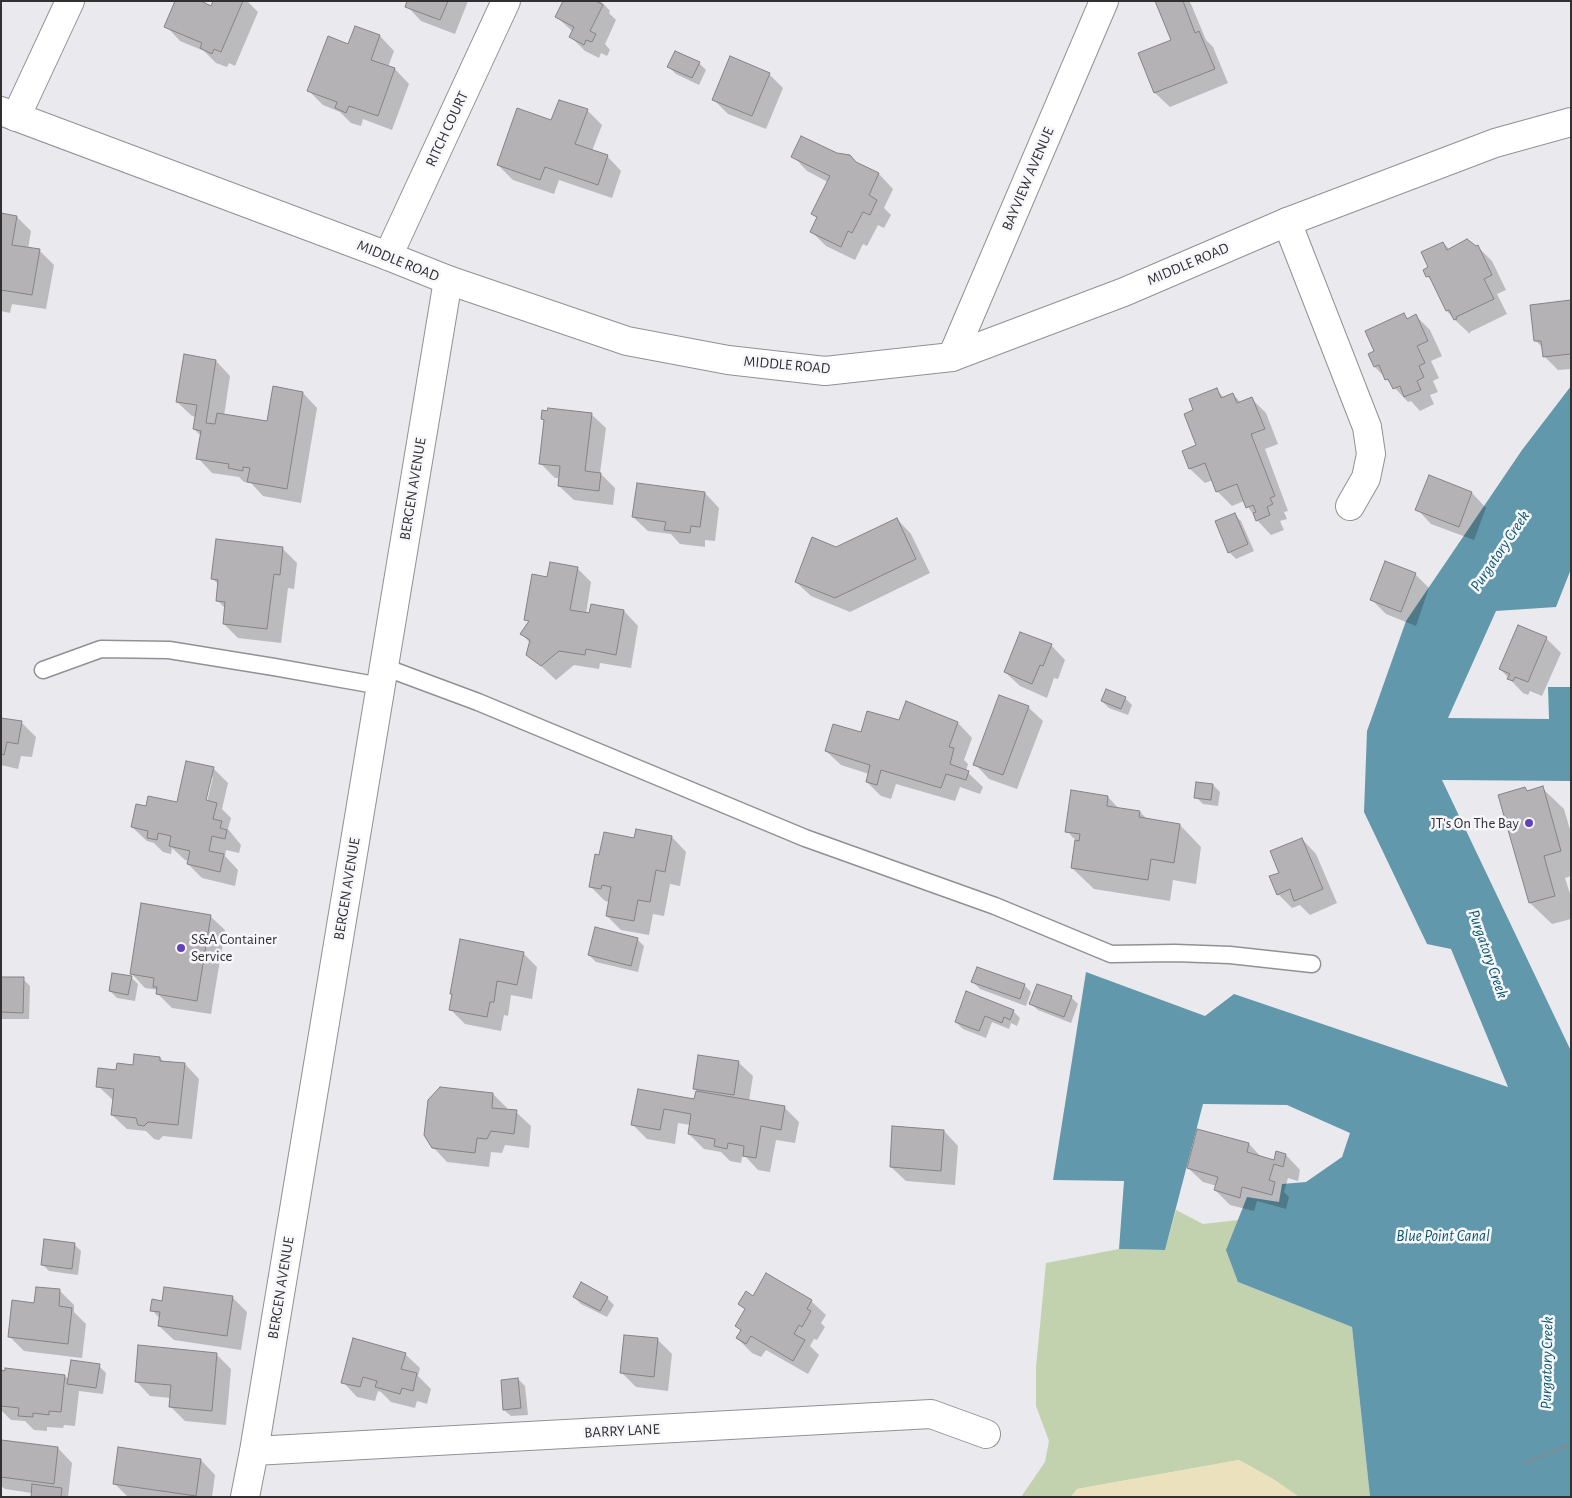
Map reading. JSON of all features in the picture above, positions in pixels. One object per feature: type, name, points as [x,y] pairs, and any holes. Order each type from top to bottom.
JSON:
[{"type":"street","points":[[8,114],[70,1]]},
{"type":"street","name":"RITCH COURT","points":[[388,256],[506,1]]},
{"type":"street","name":"BAYVIEW AVENUE","points":[[952,356],[1104,1]]},
{"type":"street","name":"MIDDLE ROAD","points":[[8,114],[448,280],[627,341],[728,360],[825,371],[952,356],[1124,292],[1287,222],[1495,143],[1571,122]]},
{"type":"street","points":[[1287,222],[1367,427],[1371,454],[1366,478],[1350,506]]},
{"type":"street","name":"BERGEN AVENUE","points":[[245,1497],[448,280]]},
{"type":"street","name":"BARRY LANE","points":[[254,1451],[931,1414],[986,1434]]},
{"type":"lane","points":[[44,670],[102,649],[169,650],[382,676],[478,702],[805,838],[995,906],[1111,954],[1175,953],[1230,955],[1312,964]]},
{"type":"path","points":[[1524,1464],[1571,1444]]},
{"type":"green space","points":[[1176,1210],[1203,1224],[1238,1220],[1238,1282],[1352,1327],[1370,1497],[1299,1497],[1273,1479],[1239,1460],[1077,1489],[1071,1497],[1021,1497],[1045,1462],[1049,1441],[1036,1406],[1036,1367],[1046,1263],[1119,1249],[1165,1250]]},
{"type":"sand","points":[[1239,1460],[1273,1479],[1299,1497],[1071,1497],[1077,1489]]},
{"type":"water","name":"Blue Point Canal","points":[[1571,386],[1571,569],[1556,607],[1496,611],[1448,718],[1549,719],[1548,687],[1571,687],[1571,781],[1442,780],[1571,1051],[1571,1497],[1370,1497],[1352,1327],[1238,1282],[1226,1250],[1247,1197],[1279,1202],[1282,1184],[1306,1182],[1342,1157],[1350,1133],[1287,1105],[1203,1104],[1165,1250],[1119,1249],[1124,1181],[1053,1180],[1086,972],[1205,1016],[1234,994],[1508,1087],[1451,949],[1427,944],[1364,812],[1367,731],[1406,621],[1522,450]]},
{"type":"building","points":[[175,1],[201,1],[211,6],[213,1],[243,1],[221,52],[214,49],[212,54],[200,48],[202,43],[164,27]]},
{"type":"building","points":[[407,1],[448,1],[440,20],[405,7]]},
{"type":"building","points":[[563,1],[596,1],[603,5],[590,31],[596,34],[592,42],[586,40],[584,45],[569,37],[574,27],[555,17]]},
{"type":"building","points":[[1155,1],[1183,1],[1195,33],[1199,31],[1215,69],[1154,93],[1138,53],[1171,40]]},
{"type":"building","points":[[355,26],[380,35],[371,60],[395,68],[378,116],[349,106],[346,113],[335,108],[337,102],[307,91],[328,36],[348,44]]},
{"type":"building","points":[[675,51],[700,62],[692,78],[667,67]]},
{"type":"building","points":[[730,56],[770,73],[752,116],[712,100]]},
{"type":"building","points":[[559,100],[588,109],[575,144],[608,155],[598,185],[545,167],[540,180],[497,165],[517,108],[551,120]]},
{"type":"building","points":[[801,136],[837,153],[850,155],[856,162],[879,173],[869,195],[877,200],[870,215],[863,212],[852,233],[848,231],[841,247],[810,232],[817,217],[811,214],[830,176],[791,157]]},
{"type":"building","points":[[1,213],[17,216],[12,245],[40,249],[32,295],[1,290]]},
{"type":"building","points":[[1467,239],[1476,246],[1478,245],[1492,275],[1484,279],[1494,299],[1456,317],[1457,319],[1454,320],[1449,310],[1446,311],[1429,276],[1426,277],[1423,270],[1428,267],[1421,252],[1443,242],[1447,250]]},
{"type":"building","points":[[1571,300],[1571,354],[1543,357],[1541,341],[1534,341],[1530,305]]},
{"type":"building","points":[[1404,313],[1407,319],[1416,314],[1428,341],[1417,346],[1425,363],[1419,366],[1424,377],[1417,381],[1421,390],[1404,397],[1400,386],[1393,389],[1388,379],[1385,380],[1379,365],[1374,367],[1368,354],[1374,351],[1365,331]]},
{"type":"building","points":[[184,354],[216,360],[206,423],[215,424],[217,413],[267,421],[273,386],[303,392],[287,489],[247,482],[250,468],[243,467],[243,471],[228,468],[229,464],[196,459],[201,431],[193,429],[197,405],[176,402]]},
{"type":"building","points":[[1217,388],[1221,398],[1233,393],[1237,403],[1252,397],[1265,429],[1251,434],[1275,496],[1270,498],[1273,504],[1267,507],[1270,515],[1256,521],[1253,513],[1256,512],[1253,505],[1246,508],[1237,484],[1216,492],[1205,463],[1189,469],[1182,451],[1196,445],[1184,414],[1193,410],[1189,399]]},
{"type":"building","points":[[548,408],[592,413],[585,471],[601,473],[599,491],[558,486],[560,466],[539,464],[544,420],[541,419],[542,410],[547,411]]},
{"type":"building","points":[[1429,475],[1472,492],[1459,527],[1415,510]]},
{"type":"building","points":[[637,483],[705,492],[700,527],[691,526],[690,533],[664,530],[666,522],[632,517]]},
{"type":"building","points":[[1235,513],[1248,544],[1228,553],[1215,521]]},
{"type":"building","points":[[897,518],[916,559],[835,598],[795,582],[812,537],[836,547]]},
{"type":"building","points":[[216,539],[283,547],[280,575],[274,574],[267,629],[223,624],[225,602],[216,601],[218,580],[211,579]]},
{"type":"building","points":[[1385,561],[1416,573],[1401,612],[1370,600]]},
{"type":"building","points":[[550,562],[578,567],[570,610],[589,613],[591,604],[624,610],[616,655],[586,649],[585,655],[559,651],[541,666],[526,655],[530,640],[520,634],[529,621],[524,620],[532,574],[547,577]]},
{"type":"building","points":[[1518,625],[1547,637],[1528,682],[1515,677],[1513,681],[1507,679],[1510,674],[1499,669]]},
{"type":"building","points":[[1020,632],[1052,644],[1043,666],[1040,665],[1032,684],[1004,672]]},
{"type":"building","points":[[1106,689],[1126,697],[1121,709],[1101,701]]},
{"type":"building","points":[[999,695],[1029,706],[1003,775],[973,765]]},
{"type":"building","points":[[906,701],[958,722],[949,747],[954,748],[950,764],[969,771],[966,780],[946,774],[941,788],[881,770],[877,785],[866,782],[870,765],[825,751],[833,724],[861,732],[867,711],[899,720]]},
{"type":"building","points":[[1,718],[22,721],[18,744],[7,742],[4,755],[1,754]]},
{"type":"building","points":[[186,761],[214,767],[206,800],[217,803],[213,819],[222,821],[220,828],[227,830],[225,839],[212,836],[209,851],[224,854],[220,872],[187,864],[190,851],[169,846],[171,836],[158,833],[157,840],[147,838],[148,831],[131,827],[136,804],[146,806],[148,796],[177,802]]},
{"type":"building","points":[[1196,782],[1213,784],[1211,800],[1194,798]]},
{"type":"building","name":"JT's On The Bay","points":[[1543,786],[1561,851],[1544,856],[1555,896],[1529,903],[1498,795],[1525,787],[1527,791]]},
{"type":"building","points":[[1071,790],[1108,796],[1107,806],[1140,811],[1139,817],[1180,824],[1174,863],[1151,859],[1148,880],[1071,868],[1075,840],[1079,841],[1080,834],[1065,832]]},
{"type":"building","points":[[636,829],[672,836],[665,872],[656,870],[650,902],[638,900],[634,921],[606,916],[611,887],[602,885],[601,889],[589,887],[595,854],[599,855],[604,832],[634,838]]},
{"type":"building","points":[[1302,838],[1323,889],[1294,901],[1290,889],[1277,895],[1269,876],[1279,873],[1270,851]]},
{"type":"building","points":[[141,903],[211,915],[197,1001],[156,994],[157,987],[153,987],[154,978],[130,974]]},
{"type":"building","points":[[595,927],[638,938],[631,966],[588,955]]},
{"type":"building","points":[[460,939],[524,952],[517,985],[497,981],[494,1002],[490,1002],[487,1017],[449,1010]]},
{"type":"building","points":[[977,967],[1025,984],[1020,999],[971,982]]},
{"type":"building","points":[[112,973],[132,976],[128,995],[109,991]]},
{"type":"building","points":[[1,977],[24,977],[23,1013],[1,1012]]},
{"type":"building","points":[[1037,984],[1072,996],[1064,1017],[1029,1004]]},
{"type":"building","points":[[966,991],[1014,1010],[1010,1020],[1004,1017],[1002,1023],[985,1016],[979,1031],[955,1022]]},
{"type":"building","points":[[134,1054],[160,1057],[160,1061],[185,1063],[178,1125],[148,1122],[144,1126],[138,1125],[136,1118],[111,1115],[114,1089],[96,1087],[98,1068],[116,1070],[117,1063],[133,1065]]},
{"type":"building","points":[[698,1055],[739,1061],[734,1095],[693,1089]]},
{"type":"building","points":[[440,1087],[493,1093],[492,1108],[517,1110],[514,1134],[491,1131],[487,1139],[477,1138],[475,1153],[432,1148],[424,1135],[428,1100]]},
{"type":"building","points":[[638,1089],[694,1099],[696,1091],[785,1106],[781,1130],[761,1126],[756,1158],[743,1156],[744,1146],[728,1143],[727,1149],[714,1146],[715,1139],[688,1134],[691,1114],[664,1109],[660,1130],[631,1125]]},
{"type":"building","points":[[892,1126],[944,1130],[941,1171],[890,1167]]},
{"type":"building","points":[[1197,1129],[1249,1143],[1247,1152],[1274,1160],[1276,1151],[1286,1154],[1283,1167],[1274,1164],[1269,1180],[1275,1182],[1272,1195],[1242,1187],[1240,1198],[1214,1190],[1218,1177],[1187,1168]]},
{"type":"building","points":[[44,1239],[75,1243],[72,1269],[41,1265]]},
{"type":"building","points":[[766,1273],[812,1300],[807,1309],[811,1311],[802,1327],[799,1325],[794,1334],[805,1340],[793,1361],[751,1336],[746,1344],[736,1338],[741,1330],[735,1326],[745,1309],[738,1304],[746,1291],[753,1296]]},
{"type":"building","points":[[581,1282],[608,1297],[600,1311],[573,1297]]},
{"type":"building","points":[[36,1287],[60,1289],[59,1306],[72,1308],[68,1344],[8,1337],[12,1300],[34,1303]]},
{"type":"building","points":[[164,1287],[233,1296],[227,1336],[158,1326],[160,1312],[150,1311],[152,1299],[162,1301]]},
{"type":"building","points":[[624,1335],[658,1338],[654,1377],[620,1373]]},
{"type":"building","points":[[353,1338],[406,1353],[401,1369],[417,1373],[413,1391],[402,1388],[400,1394],[375,1387],[377,1381],[363,1377],[360,1387],[341,1383]]},
{"type":"building","points":[[138,1345],[217,1353],[212,1411],[169,1407],[171,1385],[135,1382]]},
{"type":"building","points":[[71,1360],[100,1364],[96,1388],[67,1384]]},
{"type":"building","points":[[5,1368],[65,1375],[61,1412],[49,1411],[49,1415],[33,1413],[33,1417],[18,1416],[19,1408],[1,1406],[1,1370],[5,1371]]},
{"type":"building","points":[[518,1378],[521,1408],[503,1410],[501,1380]]},
{"type":"building","points":[[1,1440],[58,1447],[54,1484],[1,1477]]},
{"type":"building","points":[[118,1447],[201,1459],[196,1496],[113,1484]]},
{"type":"building","points":[[32,1484],[62,1488],[61,1497],[31,1497]]},
{"type":"place","name":"JT's On The Bay","points":[[1529,823]]},
{"type":"place","name":"S&A Container Service","points":[[181,948]]},
{"type":"water label","name":"Purgatory Creek","points":[[1500,551]]},
{"type":"water label","name":"Purgatory Creek","points":[[1488,954]]},
{"type":"water label","name":"Purgatory Creek","points":[[1547,1363]]}]
